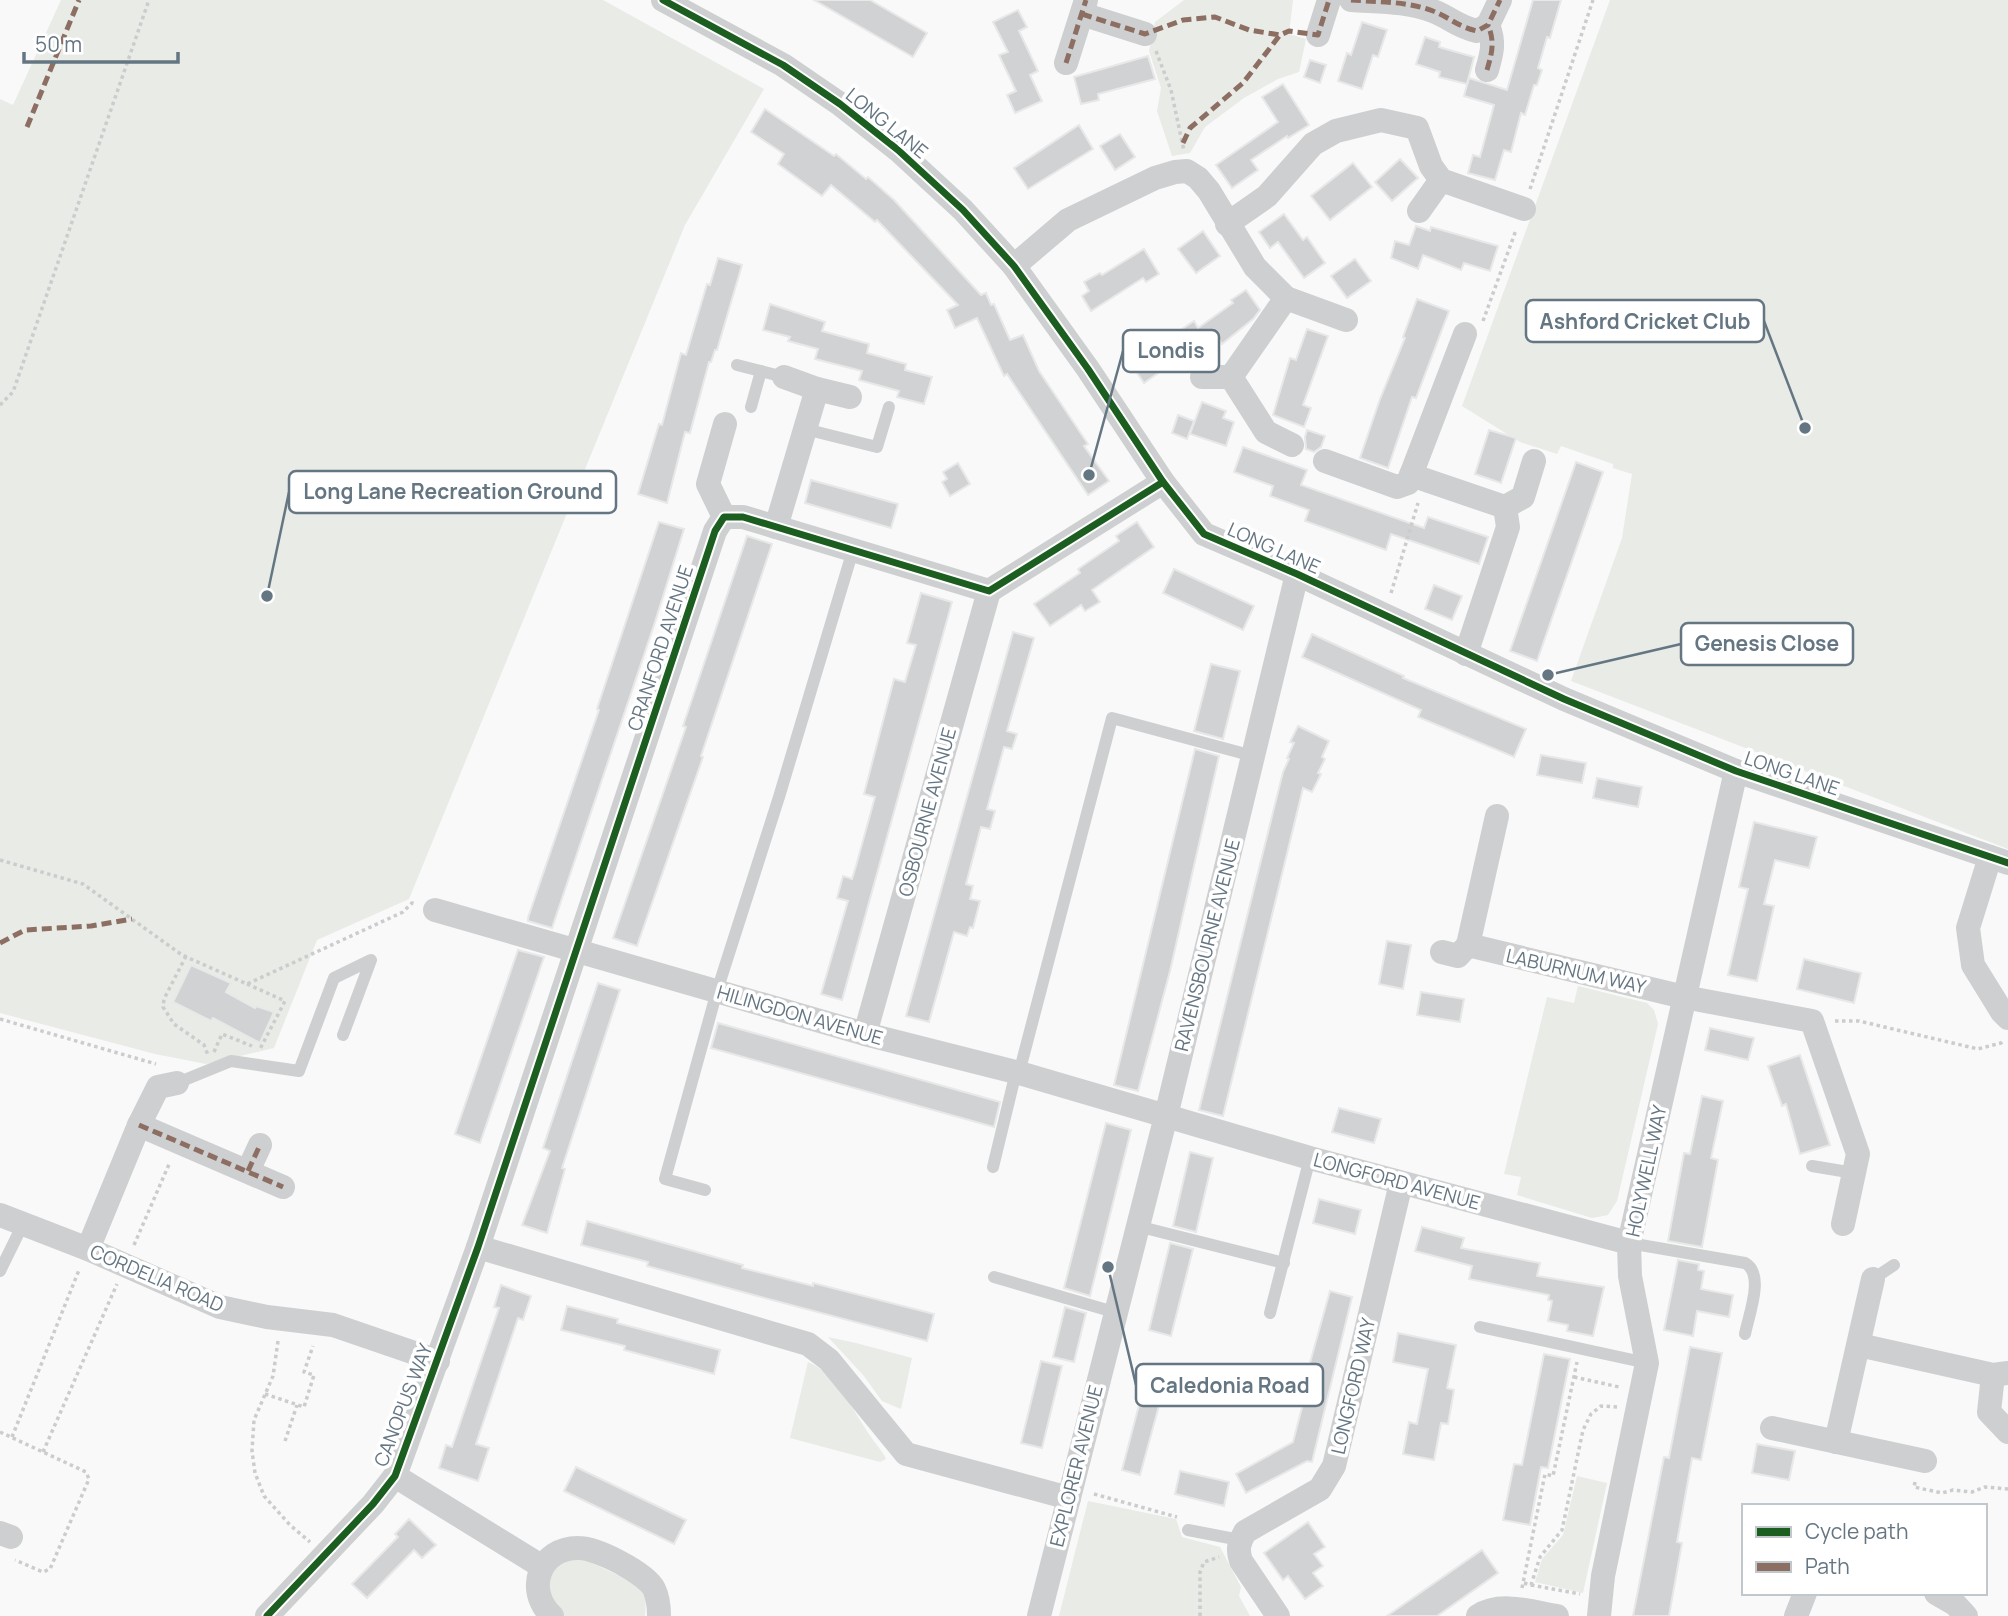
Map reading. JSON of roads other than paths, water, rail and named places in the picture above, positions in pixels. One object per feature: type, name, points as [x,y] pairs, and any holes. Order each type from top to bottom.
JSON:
[{"type":"street","name":"LONG LANE","points":[[663,0],[783,65],[840,104],[928,177],[963,210],[1014,265],[1088,369],[1163,482],[1203,534],[1297,574],[1564,699],[1736,771],[1999,860]]},
{"type":"street","points":[[1318,35],[1329,0]]},
{"type":"street","points":[[1351,0],[1408,4],[1434,11],[1461,27],[1478,31],[1488,25],[1500,0]]},
{"type":"street","points":[[1066,63],[1084,7],[1144,34]]},
{"type":"street","points":[[1487,69],[1493,50],[1493,37],[1488,25]]},
{"type":"street","points":[[1227,224],[1267,197],[1313,144],[1336,131],[1381,120],[1417,128],[1431,166],[1441,180],[1524,209]]},
{"type":"street","points":[[1014,265],[1068,220],[1155,178],[1187,171],[1198,178],[1209,191],[1255,267],[1286,298],[1346,320]]},
{"type":"street","points":[[1419,211],[1441,180]]},
{"type":"street","points":[[1231,377],[1286,298]]},
{"type":"street","points":[[1325,461],[1397,487],[1419,477],[1473,329]]},
{"type":"street","points":[[772,374],[850,397]]},
{"type":"street","points":[[1202,377],[1231,377]]},
{"type":"street","points":[[1231,377],[1266,432],[1292,444]]},
{"type":"street","points":[[776,527],[817,389]]},
{"type":"street","points":[[724,424],[708,484],[724,517],[743,517],[989,591],[1163,482]]},
{"type":"street","points":[[1506,507],[1522,497],[1534,460]]},
{"type":"street","points":[[1419,477],[1506,507]]},
{"type":"street","points":[[1466,654],[1508,527],[1506,507]]},
{"type":"street","name":"CRANFORD AVENUE","points":[[478,1247],[715,531],[724,517]]},
{"type":"street","name":"RAVENSBOURNE AVENUE","points":[[1114,1314],[1166,1116],[1297,574]]},
{"type":"street","name":"OSBOURNE AVENUE","points":[[865,1034],[989,591]]},
{"type":"street","name":"HOLYWELL WAY","points":[[1600,1607],[1616,1508],[1647,1363],[1630,1276],[1629,1243],[1736,771]]},
{"type":"street","points":[[1468,945],[1497,816]]},
{"type":"street","points":[[1999,860],[1968,928],[1973,965],[2008,1018]]},
{"type":"street","name":"HILINGDON AVENUE","points":[[435,910],[865,1034],[1018,1072],[1166,1116]]},
{"type":"street","name":"LABURNUM WAY","points":[[1442,952],[1458,956],[1468,945],[1684,997],[1812,1021],[1858,1154],[1854,1173]]},
{"type":"street","points":[[88,1249],[139,1125],[158,1087],[177,1083]]},
{"type":"street","name":"LONGFORD AVENUE","points":[[1166,1116],[1401,1183],[1629,1243]]},
{"type":"street","points":[[139,1125],[284,1187]]},
{"type":"street","points":[[248,1171],[260,1145]]},
{"type":"street","points":[[1843,1224],[1854,1173]]},
{"type":"street","name":"LONGFORD WAY","points":[[1239,1545],[1245,1532],[1320,1489],[1334,1466],[1401,1183]]},
{"type":"street","name":"CORDELIA ROAD","points":[[11,1219],[88,1249],[220,1307],[267,1317],[333,1325],[438,1361]]},
{"type":"street","points":[[478,1247],[808,1343],[829,1360],[906,1454],[1070,1493]]},
{"type":"street","name":"CANOPUS WAY","points":[[267,1616],[395,1476],[478,1247]]},
{"type":"street","points":[[1836,1442],[1873,1279]]},
{"type":"street","name":"EXPLORER AVENUE","points":[[1039,1616],[1114,1314]]},
{"type":"street","points":[[1859,1345],[2000,1374],[1989,1412],[2008,1432]]},
{"type":"street","points":[[1772,1428],[1922,1460]]},
{"type":"street","points":[[395,1476],[541,1566]]},
{"type":"street","points":[[1239,1545],[1241,1561],[1278,1616]]},
{"type":"street","points":[[552,1616],[539,1596],[536,1581],[541,1566],[547,1559],[564,1550],[580,1548],[620,1563],[649,1582],[657,1597],[659,1616]]},
{"type":"street","points":[[1796,1616],[1804,1595]]},
{"type":"street","points":[[1939,1595],[1955,1604],[1966,1616]]},
{"type":"street","points":[[1478,1616],[1489,1609],[1557,1616]]},
{"type":"lane","points":[[737,365],[772,374],[751,407]]},
{"type":"lane","points":[[805,429],[877,447],[889,407]]},
{"type":"lane","points":[[705,1190],[665,1179],[717,991],[853,550]]},
{"type":"lane","points":[[993,1167],[1112,718],[1253,756]]},
{"type":"lane","points":[[177,1083],[231,1061],[299,1071],[334,978],[371,960],[343,1035]]},
{"type":"lane","points":[[1270,1313],[1311,1158]]},
{"type":"lane","points":[[1812,1166],[1854,1173]]},
{"type":"lane","points":[[0,1271],[11,1219]]},
{"type":"lane","points":[[1137,1226],[1284,1262]]},
{"type":"lane","points":[[1629,1243],[1751,1266],[1755,1271],[1756,1282],[1745,1334]]},
{"type":"lane","points":[[1873,1279],[1894,1265]]},
{"type":"lane","points":[[994,1277],[1114,1314]]},
{"type":"lane","points":[[1480,1327],[1647,1363]]},
{"type":"lane","points":[[1187,1524],[1239,1545]]},
{"type":"place","name":"Ashford Cricket Club","points":[[1805,428]]},
{"type":"place","name":"Londis","points":[[1089,475]]},
{"type":"place","name":"Long Lane Recreation Ground","points":[[267,596]]},
{"type":"place","name":"Genesis Close","points":[[1548,675]]},
{"type":"place","name":"Caledonia Road","points":[[1108,1267]]}]
